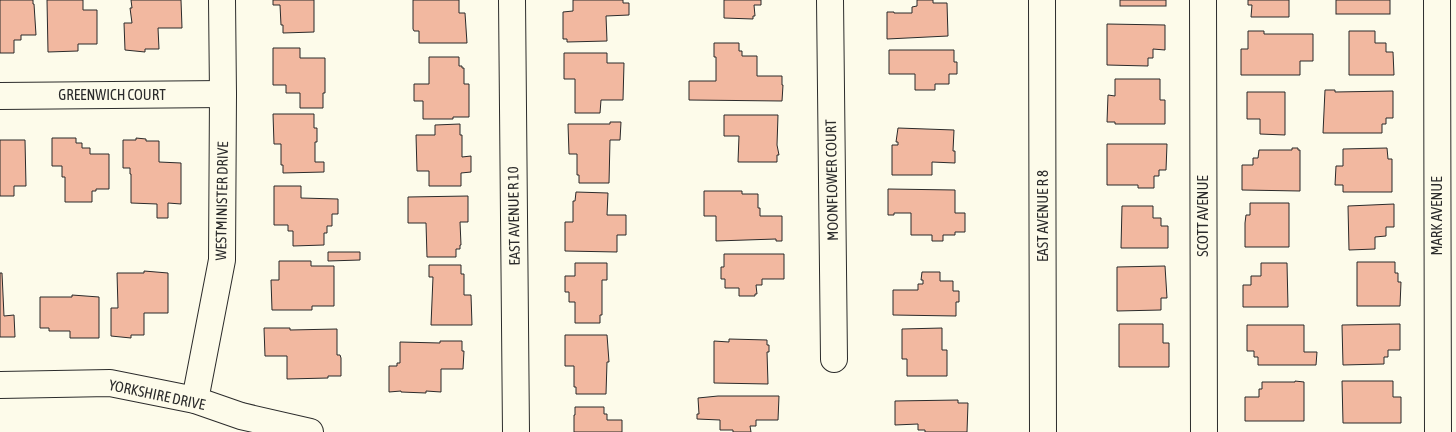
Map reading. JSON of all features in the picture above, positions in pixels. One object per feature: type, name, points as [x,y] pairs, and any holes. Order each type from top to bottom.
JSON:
[{"type":"street","name":"WESTMINISTER DRIVE","points":[[195,400],[222,260],[222,0]]},
{"type":"street","name":"EAST AVENUE R 10","points":[[512,0],[516,432]]},
{"type":"street","name":"MOONFLOWER COURT","points":[[830,0],[834,360]]},
{"type":"street","name":"EAST AVENUE R 8","points":[[1042,0],[1044,432]]},
{"type":"street","name":"SCOTT AVENUE","points":[[1203,0],[1204,432]]},
{"type":"street","name":"MARK AVENUE","points":[[1437,0],[1438,432]]},
{"type":"street","name":"GREENWICH COURT","points":[[0,96],[223,94]]},
{"type":"street","name":"YORKSHIRE DRIVE","points":[[0,385],[110,383],[195,400],[241,416],[310,432]]},
{"type":"building","points":[[0,0],[33,0],[36,35],[21,35],[21,40],[14,40],[14,53],[0,53]]},
{"type":"building","points":[[47,0],[83,0],[83,10],[97,10],[97,44],[78,44],[78,51],[48,52]]},
{"type":"building","points":[[131,0],[181,0],[182,28],[158,28],[159,49],[145,49],[145,52],[125,50],[124,23],[132,23]]},
{"type":"building","points":[[273,0],[314,0],[314,32],[283,33],[280,5],[273,5]]},
{"type":"building","points":[[413,0],[459,0],[459,13],[465,13],[467,43],[419,43],[419,31],[414,31],[413,29]]},
{"type":"building","points":[[573,0],[623,0],[623,3],[629,3],[629,15],[606,16],[607,41],[567,42],[567,39],[563,39],[563,12],[573,11]]},
{"type":"building","points":[[724,0],[761,0],[761,5],[754,5],[755,16],[753,16],[753,19],[724,18]]},
{"type":"building","points":[[917,0],[933,0],[933,3],[947,3],[948,36],[887,39],[887,12],[912,13],[912,7],[917,6]]},
{"type":"building","points":[[1120,0],[1166,0],[1166,6],[1120,6]]},
{"type":"building","points":[[1248,0],[1289,0],[1289,17],[1251,17],[1252,5],[1248,5]]},
{"type":"building","points":[[1336,0],[1390,0],[1390,14],[1336,14]]},
{"type":"building","points":[[1107,24],[1165,25],[1165,50],[1153,49],[1153,58],[1148,58],[1148,66],[1107,65]]},
{"type":"building","points":[[1248,31],[1264,31],[1264,34],[1313,34],[1313,61],[1300,61],[1300,75],[1241,75],[1241,49],[1248,49]]},
{"type":"building","points":[[1349,31],[1375,31],[1375,43],[1386,43],[1386,52],[1393,52],[1394,75],[1349,75]]},
{"type":"building","points":[[714,43],[739,43],[739,51],[742,51],[742,56],[757,56],[757,76],[782,76],[782,101],[689,100],[689,81],[716,81]]},
{"type":"building","points":[[273,48],[300,48],[300,58],[325,58],[323,108],[300,108],[300,93],[286,93],[286,85],[273,85]]},
{"type":"building","points":[[889,50],[954,50],[957,74],[949,74],[949,84],[935,84],[935,90],[915,90],[915,74],[889,74]]},
{"type":"building","points":[[564,53],[607,53],[607,63],[624,63],[623,100],[601,100],[600,113],[575,113],[575,79],[564,79]]},
{"type":"building","points":[[429,57],[459,57],[459,66],[464,68],[464,84],[469,84],[469,117],[423,119],[423,101],[414,101],[414,84],[429,84]]},
{"type":"building","points":[[1115,79],[1160,79],[1160,100],[1165,100],[1165,124],[1115,124],[1115,122],[1107,122],[1108,95],[1115,96]]},
{"type":"building","points":[[1325,90],[1335,90],[1335,92],[1393,91],[1393,118],[1386,118],[1386,124],[1382,124],[1382,133],[1323,133]]},
{"type":"building","points":[[1247,92],[1285,92],[1285,135],[1260,134],[1260,119],[1247,119]]},
{"type":"building","points":[[273,114],[314,114],[314,128],[317,128],[315,162],[324,162],[324,172],[283,173],[281,144],[274,144]]},
{"type":"building","points":[[724,115],[778,115],[777,145],[779,155],[777,155],[777,162],[738,162],[739,136],[724,136]]},
{"type":"building","points":[[610,122],[621,122],[620,140],[610,140],[609,183],[579,183],[577,154],[569,154],[568,124],[610,124]]},
{"type":"building","points":[[460,124],[462,157],[471,156],[471,172],[461,173],[461,186],[429,186],[429,171],[417,171],[416,135],[435,135],[435,125]]},
{"type":"building","points":[[898,128],[954,130],[953,151],[955,151],[955,163],[932,162],[932,175],[892,175],[892,145],[898,145],[898,142],[896,142]]},
{"type":"building","points":[[52,138],[76,138],[76,143],[82,143],[82,148],[90,148],[90,154],[109,154],[109,189],[96,189],[96,191],[92,191],[92,202],[65,202],[65,177],[62,177],[62,166],[52,166]]},
{"type":"building","points":[[136,138],[146,139],[146,141],[159,141],[159,162],[181,163],[181,204],[168,203],[168,218],[157,218],[157,204],[131,203],[131,174],[130,168],[123,168],[123,140],[136,140]]},
{"type":"building","points":[[0,140],[25,140],[26,186],[14,186],[14,196],[0,196]]},
{"type":"building","points":[[1107,144],[1167,144],[1166,170],[1159,170],[1159,176],[1154,176],[1154,188],[1138,188],[1138,185],[1107,185]]},
{"type":"building","points":[[1292,148],[1300,150],[1300,191],[1242,190],[1242,165],[1253,165],[1253,158],[1258,158],[1259,150],[1292,150]]},
{"type":"building","points":[[1387,148],[1388,159],[1392,159],[1392,192],[1343,192],[1343,185],[1335,185],[1336,166],[1343,166],[1343,149]]},
{"type":"building","points":[[274,186],[301,186],[301,198],[338,199],[338,214],[332,214],[332,226],[327,226],[327,233],[324,233],[324,245],[293,246],[293,231],[288,231],[288,225],[274,225]]},
{"type":"building","points":[[888,189],[955,190],[955,213],[965,213],[965,232],[955,232],[955,235],[943,235],[943,241],[932,241],[932,235],[911,235],[911,213],[888,215]]},
{"type":"building","points":[[704,191],[742,191],[742,194],[758,194],[760,216],[782,216],[782,241],[776,241],[776,239],[716,241],[716,216],[704,216]]},
{"type":"building","points":[[576,192],[608,193],[607,215],[626,215],[626,235],[617,235],[617,252],[565,251],[565,222],[573,222],[573,201],[575,201]]},
{"type":"building","points":[[468,196],[468,222],[460,222],[461,245],[460,249],[456,249],[456,257],[427,257],[426,223],[408,223],[408,197]]},
{"type":"building","points":[[1250,203],[1289,203],[1289,247],[1245,247],[1245,223],[1246,215],[1250,215]]},
{"type":"building","points":[[1394,204],[1394,227],[1386,227],[1386,236],[1375,237],[1375,249],[1349,250],[1348,206]]},
{"type":"building","points":[[1122,206],[1153,206],[1153,218],[1161,218],[1161,226],[1168,226],[1168,248],[1121,248]]},
{"type":"building","points":[[328,252],[360,252],[360,260],[328,261]]},
{"type":"building","points":[[724,254],[784,254],[784,279],[762,279],[762,285],[756,285],[757,294],[755,296],[739,296],[739,288],[725,288],[725,279],[721,279],[721,267],[724,267]]},
{"type":"building","points":[[279,261],[311,261],[311,266],[334,266],[334,306],[312,306],[312,310],[272,310],[271,280],[279,280]]},
{"type":"building","points":[[1357,262],[1395,262],[1395,273],[1398,273],[1398,282],[1401,282],[1400,306],[1357,306]]},
{"type":"building","points":[[575,263],[607,263],[607,280],[602,280],[602,315],[600,315],[600,323],[575,323],[575,302],[569,302],[569,292],[565,292],[565,276],[575,276]]},
{"type":"building","points":[[1261,263],[1287,263],[1288,307],[1243,307],[1243,285],[1251,285],[1251,276],[1261,276]]},
{"type":"building","points":[[429,265],[461,265],[461,274],[464,274],[464,295],[471,295],[472,325],[431,325],[433,277],[429,277]]},
{"type":"building","points":[[1165,266],[1167,298],[1161,298],[1161,310],[1117,311],[1117,267]]},
{"type":"building","points":[[144,271],[168,273],[168,313],[144,313],[144,335],[131,335],[131,338],[111,336],[111,308],[118,308],[117,273],[144,273]]},
{"type":"building","points":[[922,272],[940,272],[940,281],[953,281],[953,291],[959,291],[959,302],[956,302],[956,316],[893,315],[893,290],[918,290],[918,284],[923,284],[923,280],[921,280]]},
{"type":"building","points":[[0,273],[2,273],[4,316],[14,315],[15,337],[0,337]]},
{"type":"building","points":[[72,295],[99,297],[99,338],[70,338],[70,331],[49,331],[49,328],[40,328],[40,297],[72,297]]},
{"type":"building","points":[[1119,324],[1163,324],[1163,343],[1169,343],[1169,367],[1119,367]]},
{"type":"building","points":[[1400,324],[1400,350],[1388,350],[1388,357],[1384,357],[1384,364],[1343,365],[1342,325]]},
{"type":"building","points":[[1247,325],[1304,325],[1304,352],[1317,352],[1316,365],[1258,365],[1258,357],[1254,357],[1254,351],[1247,351]]},
{"type":"building","points":[[264,328],[290,328],[290,330],[337,329],[337,355],[340,355],[341,358],[341,376],[287,379],[287,356],[265,356]]},
{"type":"building","points":[[942,328],[942,350],[947,350],[947,376],[907,376],[907,359],[902,359],[902,329]]},
{"type":"building","points":[[565,335],[607,335],[609,362],[607,362],[606,394],[576,394],[574,366],[565,366]]},
{"type":"building","points":[[729,339],[767,340],[767,345],[769,345],[769,352],[767,352],[768,384],[714,383],[714,341],[729,342]]},
{"type":"building","points":[[440,341],[462,341],[462,351],[464,351],[463,369],[441,369],[441,392],[389,392],[389,366],[397,366],[397,363],[400,363],[400,342],[440,343]]},
{"type":"building","points":[[1342,381],[1393,381],[1393,397],[1401,397],[1401,423],[1343,423]]},
{"type":"building","points":[[1262,382],[1304,382],[1304,421],[1245,421],[1245,397],[1259,397],[1259,389],[1262,389]]},
{"type":"building","points":[[718,396],[779,396],[778,420],[756,420],[756,426],[750,426],[751,432],[733,432],[733,430],[720,430],[720,420],[697,419],[697,414],[699,414],[698,398]]},
{"type":"building","points":[[958,400],[958,403],[968,403],[967,432],[925,432],[925,430],[918,430],[918,424],[895,425],[895,401]]},
{"type":"building","points":[[575,407],[604,407],[604,414],[607,414],[607,420],[622,420],[622,432],[574,432]]}]
